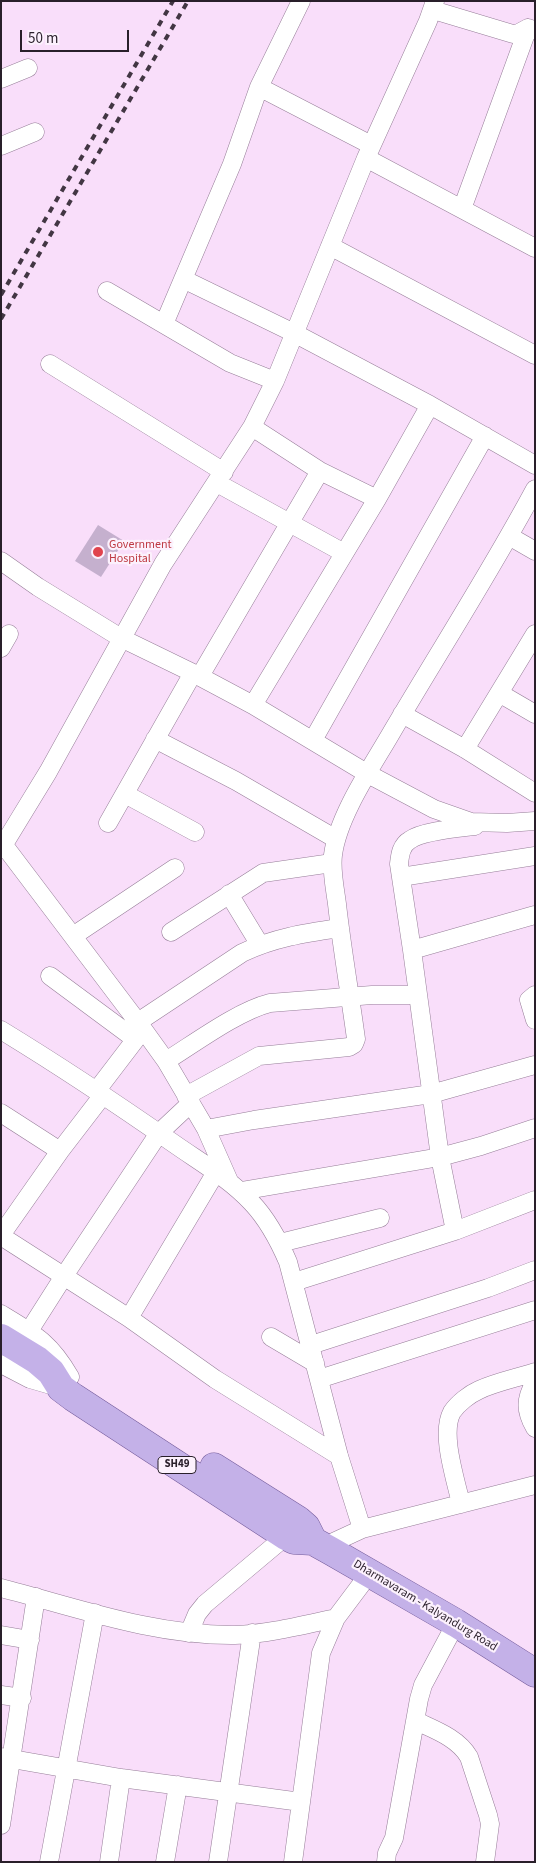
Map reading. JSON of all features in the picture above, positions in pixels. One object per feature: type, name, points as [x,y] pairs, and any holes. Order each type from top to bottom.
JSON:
[{"type":"main road","name":"Dharmavaram - Kalyandurg Road","points":[[1,1338],[286,1536],[294,1540],[318,1544],[456,1623],[535,1673]]},
{"type":"main road","name":"Dharmavaram - Kalyandurg Road","points":[[55,1374],[298,1520],[306,1527],[318,1544]]},
{"type":"street","points":[[164,324],[232,164],[259,87],[301,1]]},
{"type":"street","points":[[229,1182],[206,1129],[166,1061],[139,1030],[73,936],[2,846],[48,772],[163,564],[252,427],[275,381],[369,151],[434,6],[513,34],[532,30]]},
{"type":"street","points":[[462,209],[532,30]]},
{"type":"street","points":[[1,79],[28,68]]},
{"type":"street","points":[[259,87],[369,151],[462,209],[535,248]]},
{"type":"street","points":[[1,146],[36,132]]},
{"type":"street","points":[[330,246],[535,355]]},
{"type":"street","points":[[183,279],[294,333],[430,405],[535,465]]},
{"type":"street","points":[[107,291],[230,363],[275,381]]},
{"type":"street","points":[[50,364],[288,524],[344,553]]},
{"type":"street","points":[[253,705],[430,405]]},
{"type":"street","points":[[252,427],[320,471],[376,499]]},
{"type":"street","points":[[313,740],[485,436]]},
{"type":"street","points":[[108,823],[155,739],[320,471]]},
{"type":"street","points":[[29,1331],[159,1133],[189,1100],[259,1056],[349,1047],[354,1044],[356,1039],[339,928],[332,863],[336,839],[368,774],[402,714],[509,536],[535,489]]},
{"type":"street","points":[[509,536],[535,551]]},
{"type":"street","points":[[1,561],[66,605],[121,638],[196,674],[253,705],[368,774],[434,809],[471,822],[535,821]]},
{"type":"street","points":[[465,749],[535,634]]},
{"type":"street","points":[[499,693],[535,714]]},
{"type":"street","points":[[402,714],[465,749],[535,793]]},
{"type":"street","points":[[155,739],[236,781],[336,839]]},
{"type":"street","points":[[125,794],[195,832]]},
{"type":"street","points":[[454,1231],[440,1157],[401,877],[400,854],[403,846],[410,839],[421,835],[488,823]]},
{"type":"street","points":[[401,877],[535,856]]},
{"type":"street","points":[[171,932],[262,873],[332,863]]},
{"type":"street","points":[[73,936],[175,868]]},
{"type":"street","points":[[229,894],[260,944]]},
{"type":"street","points":[[412,950],[535,916]]},
{"type":"street","points":[[339,928],[286,936],[260,944],[236,957],[139,1030],[100,1092],[1,1235],[129,1318],[215,1379],[339,1456]]},
{"type":"street","points":[[50,976],[139,1030]]},
{"type":"street","points":[[166,1061],[260,1006],[281,1002],[372,995],[418,995]]},
{"type":"street","points":[[535,995],[530,1000],[535,1020]]},
{"type":"street","points":[[1,1030],[100,1092],[229,1182],[262,1215],[280,1243],[294,1282],[339,1456],[362,1529]]},
{"type":"street","points":[[206,1129],[254,1120],[431,1094],[535,1064]]},
{"type":"street","points":[[1,1113],[60,1151]]},
{"type":"street","points":[[129,1318],[229,1182],[440,1157],[535,1128]]},
{"type":"street","points":[[294,1282],[454,1231],[535,1200]]},
{"type":"street","points":[[280,1243],[380,1218]]},
{"type":"street","points":[[311,1346],[488,1288],[535,1270]]},
{"type":"street","points":[[317,1371],[535,1310]]},
{"type":"street","points":[[1,1314],[40,1338],[55,1354],[55,1374],[30,1380],[3,1368]]},
{"type":"street","points":[[271,1337],[317,1371]]},
{"type":"street","points":[[461,1504],[449,1449],[448,1430],[452,1412],[463,1400],[479,1390],[535,1372]]},
{"type":"street","points":[[535,1382],[526,1403],[529,1419],[535,1428]]},
{"type":"street","points":[[318,1544],[362,1529],[535,1485]]},
{"type":"street","points":[[189,1633],[197,1614],[205,1604],[286,1536]]},
{"type":"street","points":[[293,1862],[320,1653],[336,1618],[369,1574]]},
{"type":"street","points":[[1,1588],[155,1629],[189,1633],[252,1634],[336,1618]]},
{"type":"street","points":[[1,1825],[7,1758],[22,1698],[36,1597]]},
{"type":"street","points":[[49,1862],[95,1613]]},
{"type":"street","points":[[386,1862],[387,1853],[394,1838],[401,1792],[423,1684],[456,1623]]},
{"type":"street","points":[[218,1862],[252,1634]]},
{"type":"street","points":[[1,1635],[30,1640]]},
{"type":"street","points":[[1,1696],[22,1698]]},
{"type":"street","points":[[416,1721],[457,1742],[464,1748],[469,1757],[490,1824],[485,1862]]},
{"type":"street","points":[[7,1758],[122,1778],[301,1802]]},
{"type":"street","points":[[109,1862],[122,1778]]},
{"type":"street","points":[[165,1862],[178,1785]]},
{"type":"building","points":[[98,525],[124,541],[101,577],[75,561]]},
{"type":"railway","points":[[1,295],[173,1]]},
{"type":"railway","points":[[1,319],[188,1]]},
{"type":"place","name":"Government Hospital","points":[[98,552]]}]
